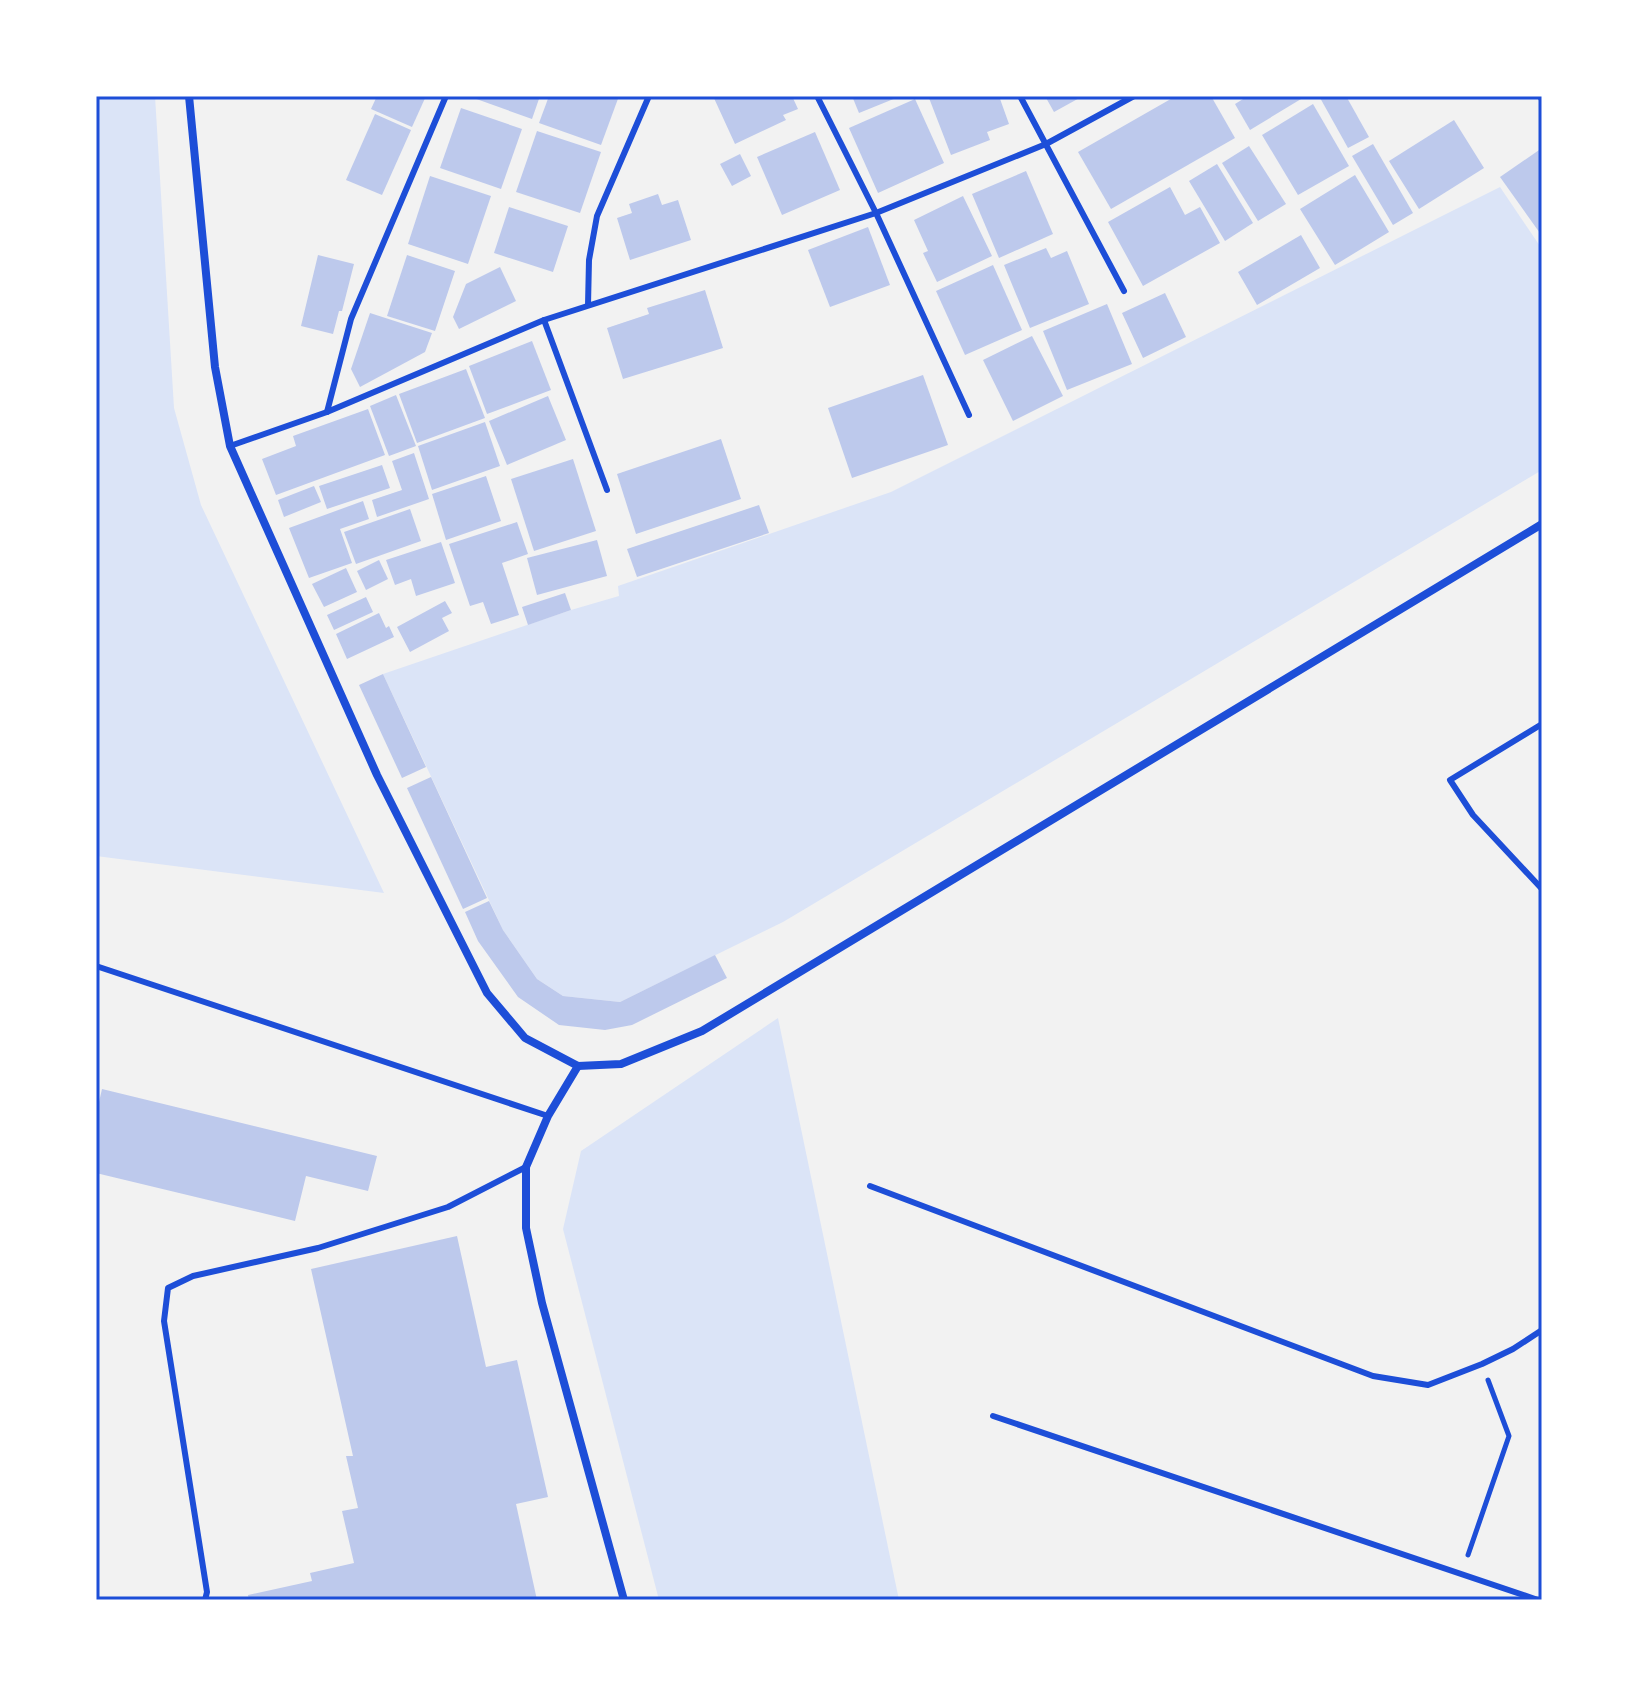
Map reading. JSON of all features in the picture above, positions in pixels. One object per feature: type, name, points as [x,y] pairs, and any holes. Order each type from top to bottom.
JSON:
[{"type":"street","points":[[189,96],[215,367],[230,446],[377,775],[487,993],[525,1038],[578,1066],[621,1064],[702,1031],[1542,524]]},
{"type":"street","points":[[578,1066],[548,1116],[526,1167],[526,1228],[539,1288],[624,1600]]},
{"type":"lane","points":[[327,412],[351,319],[446,96]]},
{"type":"lane","points":[[588,305],[589,260],[597,216],[649,96]]},
{"type":"lane","points":[[817,96],[876,213],[969,415]]},
{"type":"lane","points":[[1020,96],[1124,291]]},
{"type":"lane","points":[[230,446],[327,412],[544,320],[876,213],[1046,144],[1134,96]]},
{"type":"lane","points":[[544,320],[607,490]]},
{"type":"lane","points":[[1542,724],[1450,780],[1473,815],[1542,889]]},
{"type":"lane","points":[[96,966],[548,1116]]},
{"type":"lane","points":[[205,1600],[207,1592],[164,1321],[168,1288],[193,1276],[318,1248],[448,1207],[526,1167]]},
{"type":"lane","points":[[870,1186],[1373,1376],[1428,1385],[1482,1364],[1542,1330]]},
{"type":"lane","points":[[993,1416],[1538,1600]]},
{"type":"path","points":[[1462,1574],[1509,1436],[1482,1364]]},
{"type":"shaded area","points":[[96,96],[155,96],[174,408],[201,505],[384,893],[96,856]]},
{"type":"shaded area","points":[[1500,187],[1542,249],[1542,470],[783,922],[620,1002],[563,996],[537,979],[503,930],[383,674],[619,596],[618,586],[891,492]]},
{"type":"shaded area","points":[[778,1018],[899,1600],[659,1600],[563,1229],[581,1151]]},
{"type":"building","points":[[377,96],[426,96],[412,127],[371,109]]},
{"type":"building","points":[[468,96],[540,96],[532,119]]},
{"type":"building","points":[[549,96],[619,96],[601,145],[539,123]]},
{"type":"building","points":[[713,96],[792,96],[798,109],[783,115],[786,120],[735,144]]},
{"type":"building","points":[[852,96],[901,96],[859,113]]},
{"type":"building","points":[[999,96],[1009,124],[987,132],[990,140],[951,155],[929,98]]},
{"type":"building","points":[[1045,96],[1083,96],[1054,112]]},
{"type":"building","points":[[1176,96],[1211,96],[1235,138],[1111,209],[1078,152]]},
{"type":"building","points":[[1248,96],[1306,96],[1250,130],[1235,104]]},
{"type":"building","points":[[1319,96],[1346,96],[1369,137],[1348,148]]},
{"type":"building","points":[[915,99],[944,163],[878,193],[849,128]]},
{"type":"building","points":[[1313,104],[1349,166],[1298,195],[1262,135]]},
{"type":"building","points":[[461,108],[522,129],[501,189],[440,168]]},
{"type":"building","points":[[375,114],[411,130],[382,195],[346,180]]},
{"type":"building","points":[[1454,120],[1484,168],[1419,209],[1389,161]]},
{"type":"building","points":[[537,131],[601,152],[580,213],[516,192]]},
{"type":"building","points":[[815,132],[840,190],[782,215],[757,157]]},
{"type":"building","points":[[1373,144],[1413,213],[1393,225],[1352,156]]},
{"type":"building","points":[[1249,146],[1286,204],[1258,221],[1222,163]]},
{"type":"building","points":[[1542,148],[1542,236],[1500,177]]},
{"type":"building","points":[[740,154],[751,176],[732,186],[720,164]]},
{"type":"building","points":[[1217,164],[1253,223],[1225,241],[1189,181]]},
{"type":"building","points":[[1026,171],[1053,234],[999,258],[972,194]]},
{"type":"building","points":[[1355,175],[1389,232],[1335,265],[1300,209]]},
{"type":"building","points":[[430,176],[491,196],[468,264],[408,244]]},
{"type":"building","points":[[1170,187],[1185,215],[1200,207],[1220,243],[1143,286],[1108,222]]},
{"type":"building","points":[[658,194],[662,205],[678,200],[691,240],[630,260],[617,218],[632,213],[629,204]]},
{"type":"building","points":[[963,196],[992,256],[937,282],[923,253],[928,251],[914,220]]},
{"type":"building","points":[[509,207],[568,226],[553,272],[494,253]]},
{"type":"building","points":[[868,227],[890,285],[830,307],[808,250]]},
{"type":"building","points":[[1301,235],[1320,268],[1257,305],[1238,272]]},
{"type":"building","points":[[1046,248],[1051,258],[1067,251],[1089,304],[1030,328],[1004,265]]},
{"type":"building","points":[[318,255],[354,264],[333,334],[301,326]]},
{"type":"building","points":[[407,255],[455,271],[435,331],[387,316]]},
{"type":"building","points":[[993,265],[1022,330],[965,355],[936,291]]},
{"type":"building","points":[[500,267],[516,301],[459,329],[453,317],[466,284]]},
{"type":"building","points":[[705,290],[723,348],[623,379],[607,328],[649,314],[647,308]]},
{"type":"building","points":[[1165,293],[1186,337],[1143,358],[1122,313]]},
{"type":"building","points":[[1107,304],[1132,364],[1067,390],[1043,331]]},
{"type":"building","points":[[370,313],[432,333],[425,352],[360,387],[351,369]]},
{"type":"building","points":[[1032,336],[1063,396],[1013,421],[983,360]]},
{"type":"building","points":[[532,341],[551,390],[487,414],[469,366]]},
{"type":"building","points":[[466,369],[485,418],[417,443],[399,394]]},
{"type":"building","points":[[923,375],[948,445],[852,478],[828,408]]},
{"type":"building","points":[[396,395],[416,446],[389,456],[370,406]]},
{"type":"building","points":[[548,396],[566,440],[507,465],[489,421]]},
{"type":"building","points":[[368,409],[385,455],[276,495],[262,459],[296,446],[293,436]]},
{"type":"building","points":[[485,422],[500,466],[432,490],[418,446]]},
{"type":"building","points":[[721,439],[741,499],[636,534],[617,474]]},
{"type":"building","points":[[414,453],[429,499],[377,517],[372,500],[402,490],[392,461]]},
{"type":"building","points":[[573,459],[596,531],[534,551],[511,479]]},
{"type":"building","points":[[382,465],[390,488],[327,509],[319,486]]},
{"type":"building","points":[[486,476],[501,521],[446,540],[432,494]]},
{"type":"building","points":[[314,486],[321,502],[284,517],[278,500]]},
{"type":"building","points":[[363,501],[369,519],[340,529],[352,563],[309,578],[289,528]]},
{"type":"building","points":[[759,505],[769,533],[637,577],[627,549]]},
{"type":"building","points":[[410,509],[421,541],[356,564],[344,532]]},
{"type":"building","points":[[517,522],[528,554],[502,563],[519,615],[491,624],[483,602],[470,606],[449,544]]},
{"type":"building","points":[[597,540],[607,576],[537,595],[527,558]]},
{"type":"building","points":[[441,542],[455,583],[416,596],[411,579],[395,585],[386,560]]},
{"type":"building","points":[[379,560],[388,579],[366,590],[357,571]]},
{"type":"building","points":[[346,568],[357,592],[324,607],[312,584]]},
{"type":"building","points":[[565,593],[571,610],[528,625],[522,607]]},
{"type":"building","points":[[366,597],[373,612],[334,630],[327,615]]},
{"type":"building","points":[[445,601],[452,613],[442,618],[449,631],[410,652],[397,627]]},
{"type":"building","points":[[379,613],[394,637],[347,659],[336,634]]},
{"type":"building","points":[[383,674],[426,767],[402,778],[359,685]]},
{"type":"building","points":[[431,777],[487,898],[463,909],[407,788]]},
{"type":"building","points":[[489,901],[503,930],[537,979],[563,996],[620,1002],[715,955],[727,978],[632,1025],[605,1030],[559,1025],[518,997],[478,941],[465,912]]},
{"type":"building","points":[[102,1089],[377,1156],[368,1191],[306,1176],[295,1221],[96,1173],[96,1115]]},
{"type":"building","points":[[457,1236],[486,1367],[517,1360],[548,1497],[516,1504],[537,1600],[249,1600],[248,1595],[312,1581],[310,1573],[354,1563],[342,1511],[358,1508],[346,1456],[353,1456],[311,1269]]}]
